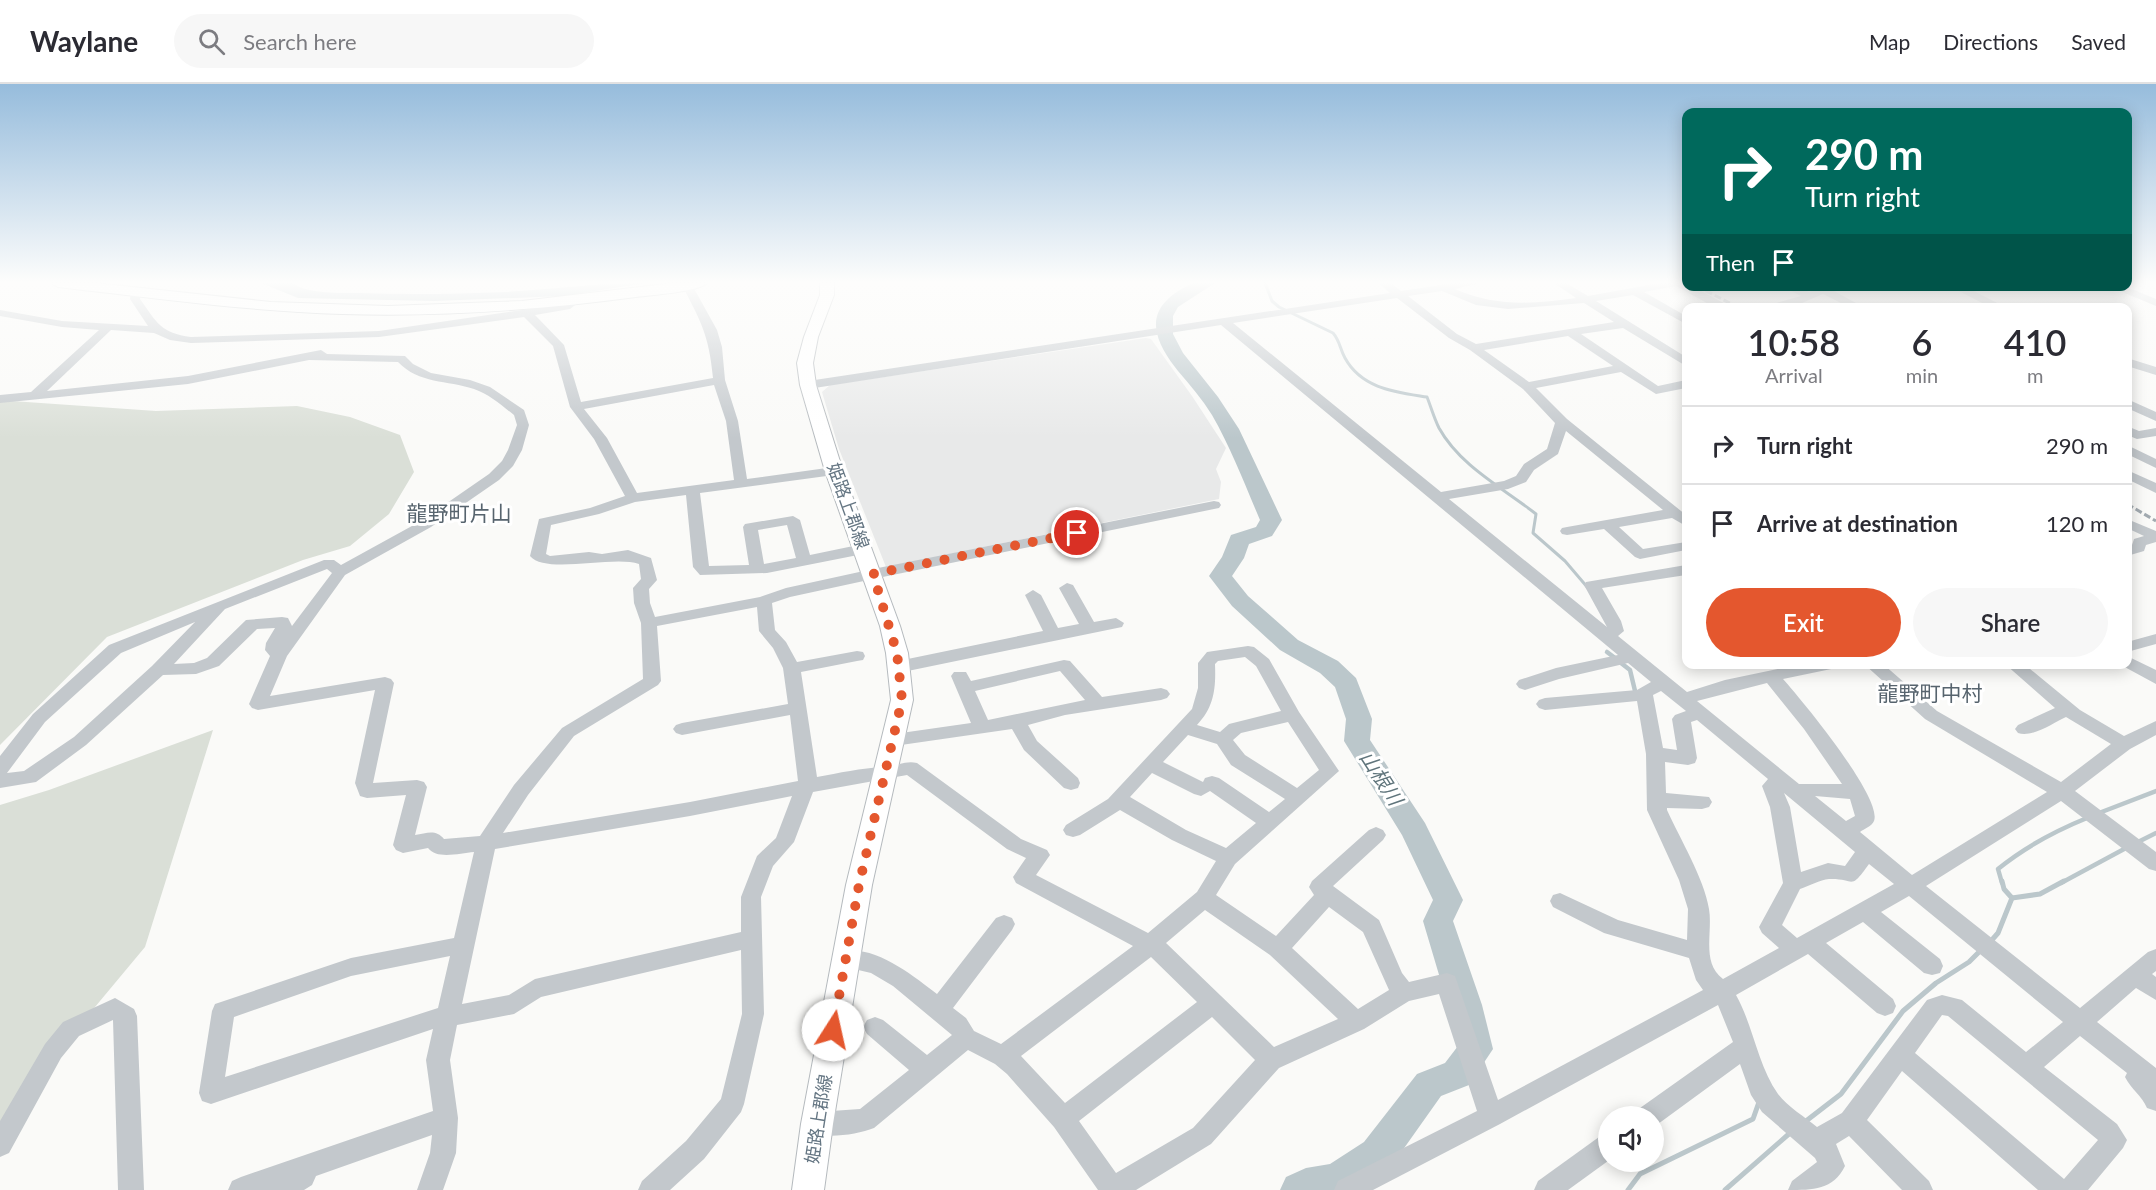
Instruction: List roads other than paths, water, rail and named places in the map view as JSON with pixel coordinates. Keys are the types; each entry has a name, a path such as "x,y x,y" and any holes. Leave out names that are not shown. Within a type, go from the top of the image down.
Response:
{"main road":[{"name":"姫路上郡線","path":"808,1190 817,1124 859,885 902,700 890,626 834,471 808,385 805,363 812,335"}],"street":[{"path":"33,397 100,335"},
{"path":"166,335 174,338 217,340 362,335"},
{"path":"0,399 188,380 311,357 406,335"},
{"path":"548,335 558,345 576,407 600,438 633,498"},
{"path":"712,335 716,347 719,380 732,421 741,484"},
{"path":"808,385 1141,335"},
{"path":"1239,335 1995,955 2156,1082"},
{"path":"1451,335 1527,386 1562,422 1682,519"},
{"path":"1474,348 1561,335"},
{"path":"1573,335 1656,390 1682,385"},
{"path":"1642,335 1682,360"},
{"path":"311,357 401,359 409,369 419,373 479,387 493,394 520,413 523,425 508,463 494,477 426,524 340,572 279,655 258,704 385,683 364,783 368,791 417,787 403,845 433,838 439,848 486,843 910,768 1014,844 1040,855 1023,878 1151,945 1272,1060"},
{"path":"2132,364 2155,371"},
{"path":"1527,386 1624,368"},
{"path":"576,407 719,380"},
{"path":"2132,407 2156,417"},
{"path":"1437,497 1501,486 1521,479 1529,467 1552,451 1562,422"},
{"path":"2132,434 2156,432"},
{"path":"2132,452 2156,464"},
{"path":"430,1190 443,1153 446,1118 438,1060 486,843 521,790 568,732 652,681 650,623 641,596 641,588 649,580 646,561 628,555 602,559 589,557 547,561 538,556 544,522 594,511 633,498 834,471"},
{"path":"2132,477 2156,489"},
{"path":"693,490 701,567 705,572 757,569 863,549"},
{"path":"650,623 764,601 786,593 873,574 1214,505"},
{"path":"1567,531 1673,513"},
{"path":"757,569 750,527 793,520 804,561"},
{"path":"1607,524 1640,554 1682,547"},
{"path":"2132,525 2156,536"},
{"path":"2132,550 2139,548 2139,542 2156,536"},
{"path":"0,769 39,718 115,649 329,563 340,572"},
{"path":"1604,635 1616,631 1613,621 1592,585 1682,571"},
{"path":"1067,588 1089,627"},
{"path":"1033,595 1053,634"},
{"path":"651,1190 694,1150 732,1104 753,1014 751,897 764,862 784,842 808,780 792,668 780,646 767,631 764,601"},
{"path":"0,781 29,777 81,741 158,670 219,606"},
{"path":"158,670 196,668 213,662 246,628 258,623 282,622 284,626 274,643 273,650 279,655"},
{"path":"898,667 1116,623"},
{"path":"2132,646 2156,639"},
{"path":"1003,1056 1151,945 1204,898 1228,858 1330,771 1292,715 1263,663 1248,651 1213,656 1206,663 1208,686 1206,699 1199,712 1117,799 1179,835 1228,858"},
{"path":"792,668 857,656"},
{"path":"1525,684 1556,674 1631,657"},
{"path":"2132,664 2156,678"},
{"path":"982,727 963,682 1020,676 1041,668 1064,665 1098,704"},
{"path":"1683,699 1725,686 1807,669"},
{"path":"1878,669 1931,715 2061,791 2156,863"},
{"path":"2019,669 2068,709 2124,744"},
{"path":"1771,677 1820,737 1855,792 1865,814 1864,819 1845,832"},
{"path":"1545,704 1644,695 1662,683"},
{"path":"894,740 1017,722 1065,709 1161,694"},
{"path":"1644,695 1655,754 1657,810 1689,880 1699,909 1698,952 1707,980 1722,991 1735,1015 1760,1087 1771,1104 1824,1149"},
{"path":"682,729 798,708"},
{"path":"2024,729 2068,709"},
{"path":"1655,754 1688,758 1681,719 1700,714"},
{"path":"1223,739 1235,728 1292,715"},
{"path":"1017,722 1030,745 1071,783"},
{"path":"1347,1190 1491,1116 1911,885 2046,803 2124,744 2156,727"},
{"path":"1184,728 1223,739 1238,760 1298,798"},
{"path":"1150,764 1206,786 1270,822"},
{"path":"1855,792 1788,785 1772,786 1780,807 1793,883 1770,927 1803,946 1886,1006"},
{"path":"1656,800 1702,802"},
{"path":"1073,830 1120,801"},
{"path":"1376,835 1319,887 1371,926 1393,978 1404,993"},
{"path":"1793,883 1828,871 1850,874 1868,850"},
{"path":"1278,949 1328,894"},
{"path":"1204,898 1278,949 1356,1022"},
{"path":"1560,901 1612,927 1698,952"},
{"path":"1865,910 1932,966"},
{"path":"939,1009 1004,924"},
{"path":"462,945 351,967 223,1011 211,1093 447,1016 514,1005 535,989 751,939"},
{"path":"2026,1067 2156,958"},
{"path":"845,959 876,964 901,979 958,1025 966,1038 1003,1056 1063,1119 1113,1190 1202,1136 1272,1060 1356,1022 1404,993 1446,983 1491,1116"},
{"path":"2136,975 2156,990"},
{"path":"1063,1119 1213,1003"},
{"path":"1801,1190 1832,1166 1824,1149 1822,1138 1851,1120 1935,1007 1942,1005 1954,1007 2114,1140 2071,1190"},
{"path":"0,1144 53,1051 71,1029 115,1008 126,1016 131,1190"},
{"path":"2080,1023 2153,1093 2156,1100"},
{"path":"875,1027 927,1071"},
{"path":"817,1124 865,1120 966,1038"},
{"path":"1663,1106 1746,1046"},
{"path":"1899,1054 2057,1190"},
{"path":"241,1190 446,1118"},
{"path":"1851,1120 1920,1190"},
{"path":"1547,1190 1598,1153"},
{"path":"279,1190 329,1160"}],"waterway":[{"name":"山根川","path":"1165,335 1175,354 1212,401 1229,429 1271,520 1264,531 1239,540 1233,558 1220,576 1240,601 1289,645 1329,667 1347,684 1350,699 1359,719 1357,741 1415,831 1448,900 1438,921 1465,1005 1476,1049 1457,1074 1429,1085 1377,1155 1336,1182 1306,1186 1299,1190"},
{"path":"1334,335 1352,368 1370,383 1392,391 1427,397 1439,428 1458,454 1483,476 1536,514 1533,533 1565,561 1588,588"},
{"path":"1607,652 1615,658"},
{"path":"1621,663 1630,670 1636,695"},
{"path":"2099,813 2156,791"},
{"path":"2002,883 1998,869 2008,861 2063,828 2087,818"},
{"path":"2138,842 2156,833"},
{"path":"2061,883 2126,848"},
{"path":"2002,881 2004,889 2012,898"},
{"path":"2012,898 2040,894 2064,881"},
{"path":"1991,941 1998,933 2012,898"},
{"path":"1806,1121 1841,1094 1903,1011 1936,983 1969,962 1981,950"},
{"path":"1628,1190 1640,1174 1753,1119 1759,1102"},
{"path":"1725,1190 1790,1133"}],"railway":[{"path":"2132,507 2156,521"}],"district":[{"name":"龍野町片山","path":"459,514"},
{"name":"龍野町中村","path":"1930,694"}]}
